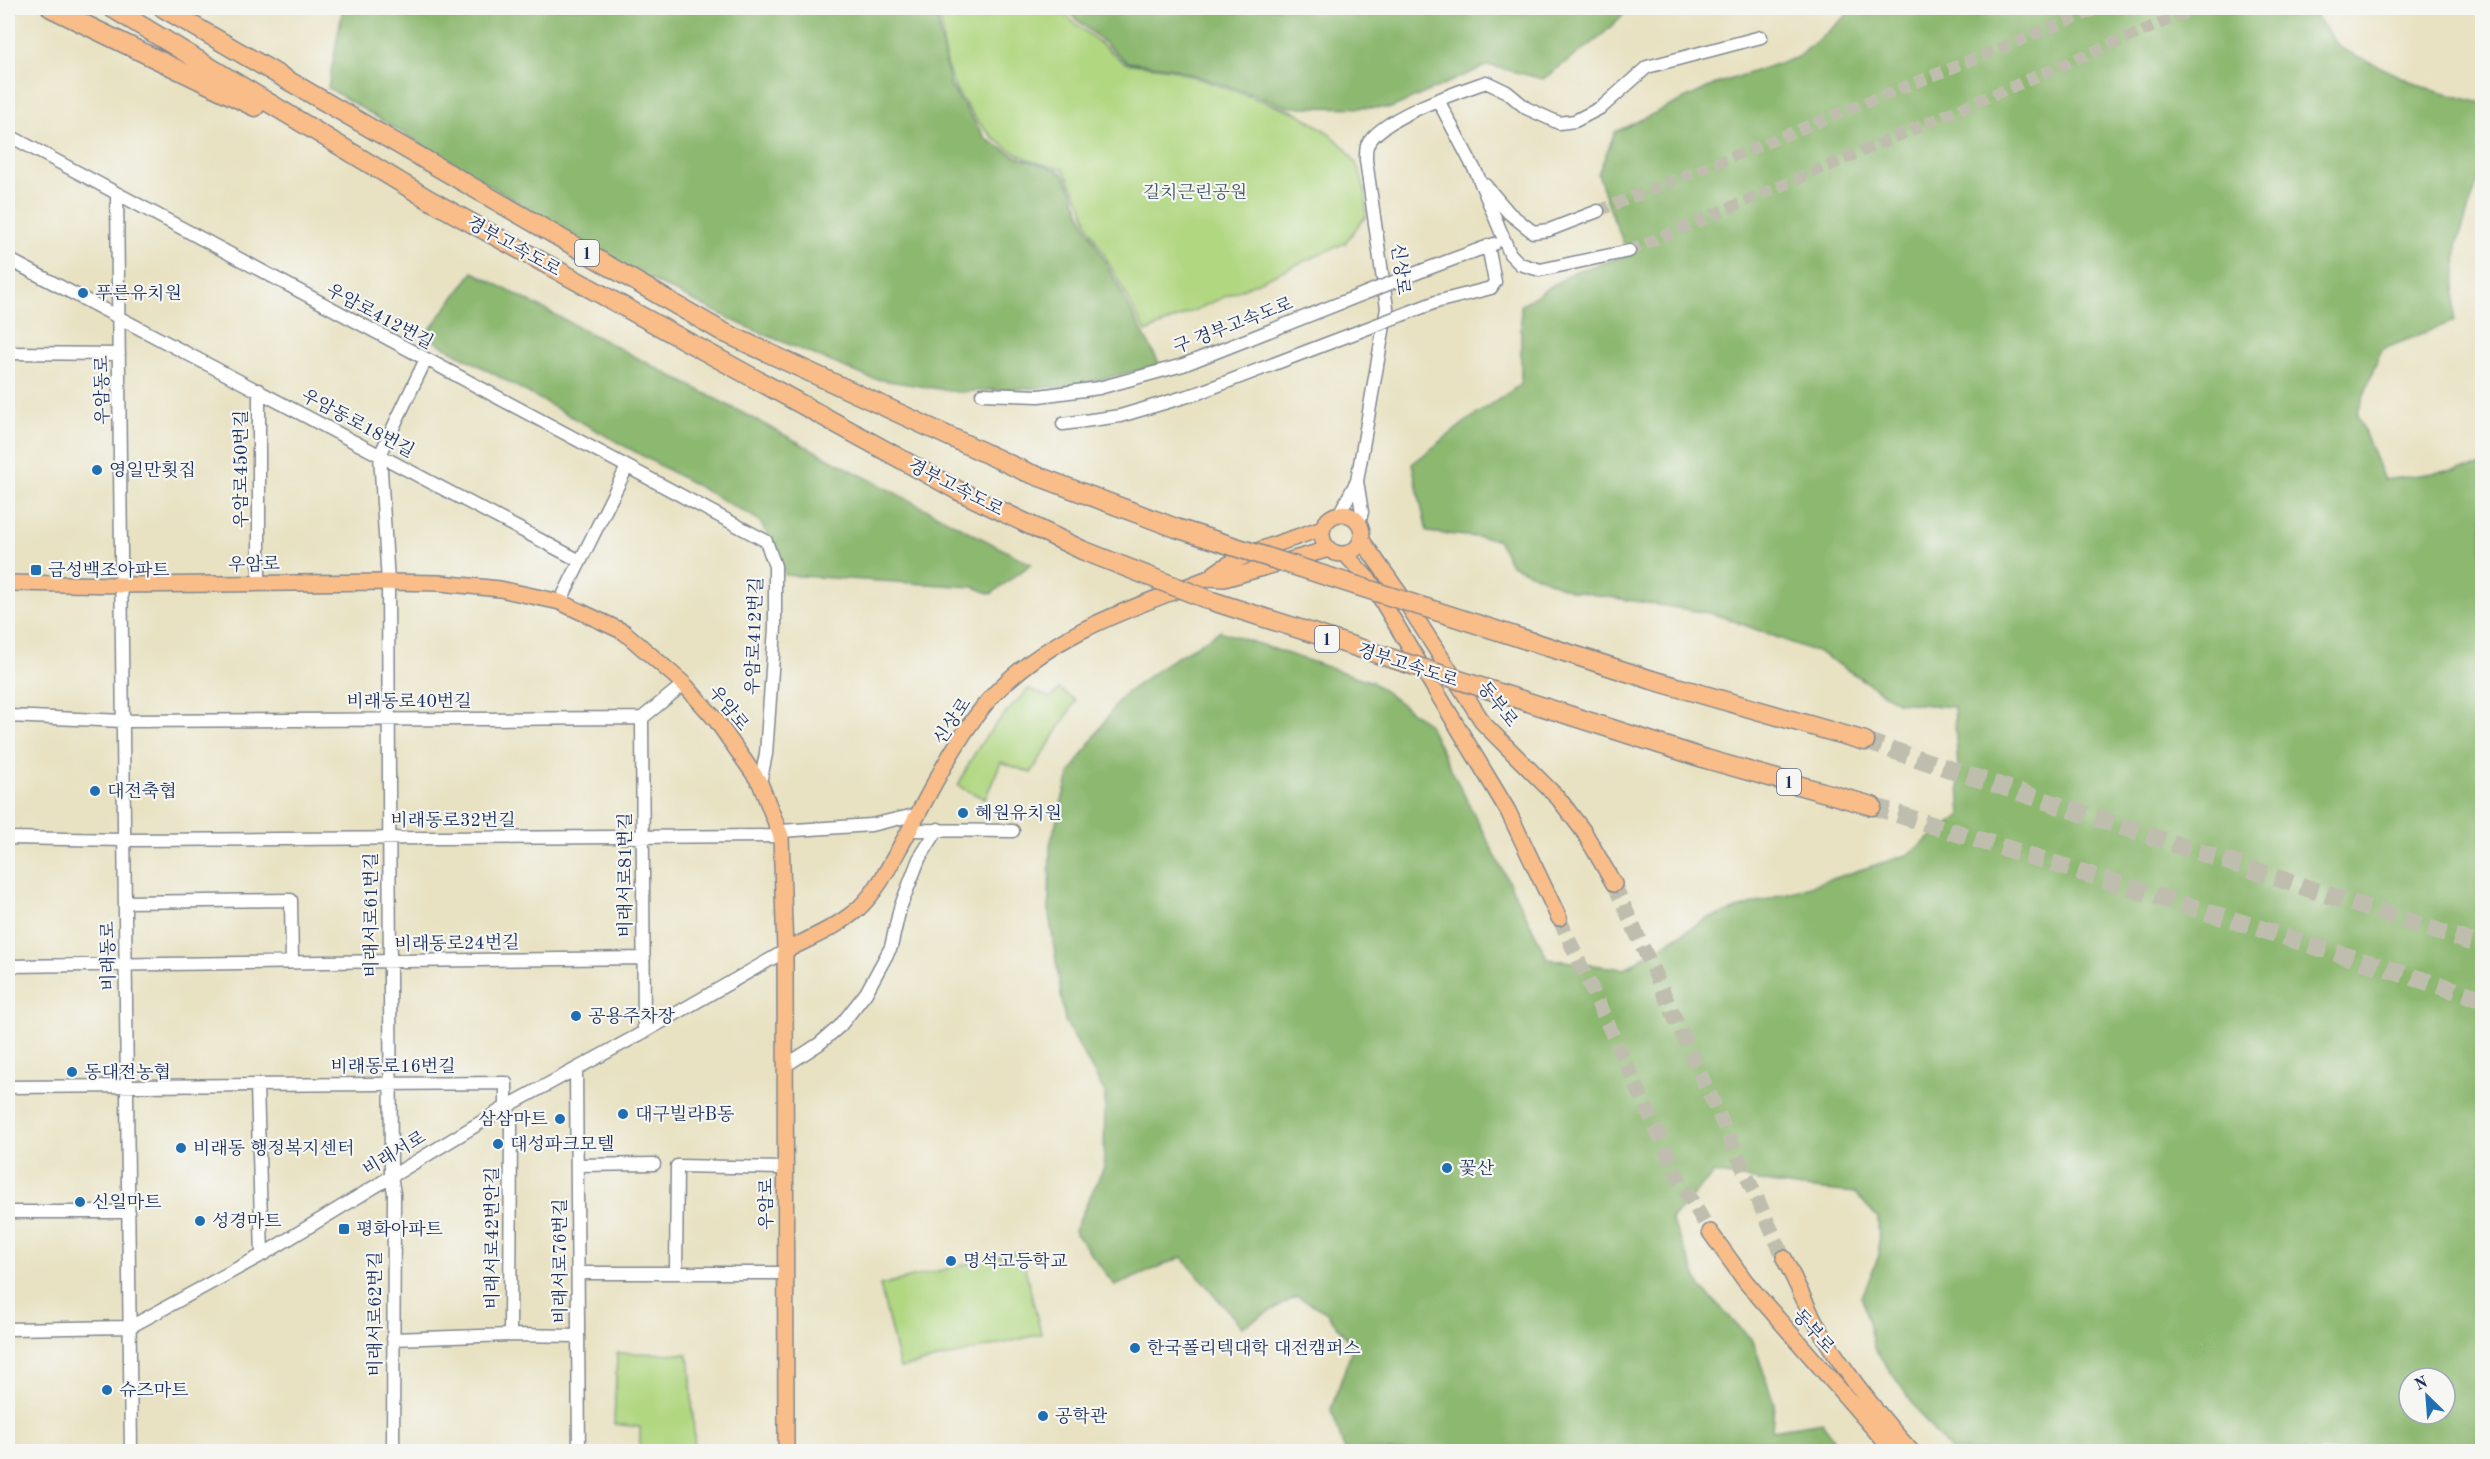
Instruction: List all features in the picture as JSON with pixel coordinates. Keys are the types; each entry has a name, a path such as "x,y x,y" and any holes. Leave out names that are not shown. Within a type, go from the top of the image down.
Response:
{"highway":[{"path":"51,8 358,158"},
{"name":"경부고속도로","path":"112,8 438,205 959,491 1082,550 1212,601 1706,759 1872,806"},
{"name":"경부고속도로","path":"164,8 723,332 1024,471 1176,528 1652,680 1865,741"}],"main road":[{"path":"1209,578 1219,568 1322,528 1329,518 1339,514 1350,515 1359,523 1361,539 1355,549 1345,554"},
{"path":"1322,528 1322,540 1329,549"},
{"name":"동부로","path":"1361,539 1407,604 1484,724 1560,799 1584,832 1614,884"},
{"path":"1209,578 1224,579 1329,549 1345,554 1370,580 1509,811 1559,918"},
{"name":"신상로","path":"785,951 840,922 860,907 883,878 971,723 995,694 1029,662 1072,633 1209,578"},
{"name":"우암로","path":"8,583 122,585 388,582 440,583 500,589 560,602 624,632 684,684 716,720 760,783 781,833 785,951 786,1452"},
{"name":"동부로","path":"1710,1232 1746,1282 1894,1452"},
{"name":"동부로","path":"1784,1258 1817,1325 1839,1359 1864,1394 1912,1452"}],"street":[{"name":"신상로","path":"1357,481 1387,308 1366,160 1367,146 1378,131 1393,120 1486,82 1507,92 1526,108 1559,123 1575,121 1602,107 1647,67 1761,37"},
{"path":"1438,100 1477,174 1510,254 1520,264 1540,270 1629,251"},
{"name":"우암로412번길","path":"8,135 426,361 766,541 775,566 775,628 766,754 760,783"},
{"path":"1477,174 1509,213 1533,232 1549,230 1598,211"},
{"name":"우암동로","path":"117,195 122,585"},
{"name":"구 경부고속도로","path":"982,394 1039,396 1099,388 1183,365 1504,240"},
{"path":"1063,424 1120,416 1198,393 1436,302 1491,288 1495,282 1488,246"},
{"name":"우암동로18번길","path":"8,259 580,561"},
{"path":"8,353 119,354"},
{"path":"380,455 426,361"},
{"name":"우암로450번길","path":"259,390 259,583"},
{"name":"비래서로61번길","path":"380,455 388,582 391,1176"},
{"path":"560,602 627,467"},
{"path":"1339,514 1357,481"},
{"path":"1357,481 1362,512 1359,523"},
{"name":"비래동로","path":"122,585 131,1452"},
{"path":"642,718 684,684"},
{"name":"비래동로40번길","path":"8,716 123,721 642,718"},
{"name":"비래서로81번길","path":"642,718 644,1032"},
{"name":"비래동로32번길","path":"8,838 125,840 643,837 781,833 871,825 919,814"},
{"path":"785,1066 819,1044 840,1026 866,993 891,947 900,908 919,859 938,829"},
{"path":"910,830 1013,831"},
{"path":"125,902 291,900 292,962"},
{"name":"비래서로","path":"8,1329 130,1327 262,1255 506,1107 644,1032 785,951"},
{"name":"비래동로24번길","path":"8,966 644,958"},
{"name":"비래서로76번길","path":"576,1070 579,1452"},
{"name":"비래동로16번길","path":"8,1087 506,1083 506,1107"},
{"path":"258,1085 262,1255"},
{"name":"비래서로42번안길","path":"506,1107 511,1119 510,1335"},
{"path":"577,1165 654,1164"},
{"path":"676,1273 677,1166 785,1168"},
{"name":"비래서로62번길","path":"391,1176 394,1193 393,1452"},
{"path":"8,1212 129,1212"},
{"path":"578,1273 785,1273"},
{"name":"비래서로42번안길","path":"393,1339 510,1335 578,1336"}],"green space":[{"path":"343,8 937,8 939,31 950,85 986,139 1017,157 1063,174 1085,224 1160,365 1073,386 958,392 870,378 747,327 625,267 328,88"},
{"name":"길치근린공원","path":"940,8 1056,8 1125,63 1171,69 1298,113 1329,133 1345,148 1356,163 1366,197 1366,216 1345,243 1146,332 1088,225 1082,205 1063,169 1033,161 1007,148 975,118 958,93 947,63"},
{"path":"1063,8 1630,8 1598,39 1543,79 1488,65 1391,108 1289,107 1173,68 1127,62"},
{"path":"1849,8 2310,8 2340,48 2427,89 2482,103 2482,176 2479,177 2457,245 2454,321 2381,350 2357,414 2384,480 2482,466 2482,1451 1951,1451 1925,1421 1874,1348 1862,1297 1879,1255 1878,1218 1855,1193 1795,1187 1714,1173 1671,1219 1701,1287 1753,1341 1774,1403 1772,1430 1823,1422 1840,1451 1345,1451 1331,1409 1353,1346 1326,1312 1297,1296 1242,1327 1182,1257 1115,1286 1074,1231 1104,1167 1105,1093 1065,1021 1049,914 1050,845 1069,775 1121,697 1167,663 1220,631 1372,682 1428,724 1548,959 1624,969 1706,919 1907,855 1961,815 1954,707 1897,702 1824,655 1715,614 1572,591 1511,565 1497,539 1427,532 1412,464 1464,423 1521,384 1521,305 1574,272 1629,255 1598,174 1615,132 1716,84 1798,57 1845,17"},
{"path":"473,272 1031,564 991,594 974,587 785,575 776,549 759,520 425,336"},
{"path":"1029,689 1051,698 1059,689 1076,701 1031,773 1001,762 985,799 958,786 972,758 988,734"},
{"path":"1021,1251 1041,1334 900,1368 880,1285"},
{"path":"617,1353 686,1354 690,1362 695,1451 640,1451 640,1427 614,1424"}],"tunnel":[{"path":"1598,211 2100,8"},
{"path":"1629,251 2196,8"},
{"path":"1865,741 2482,946"},
{"path":"1872,806 2482,999"},
{"path":"1614,884 1784,1258"},
{"path":"1559,918 1679,1179 1710,1232"}],"place":[{"name":"푸른유치원","path":"83,293"},
{"name":"영일만횟집","path":"97,470"},
{"name":"금성백조아파트","path":"36,570"},
{"name":"대전축협","path":"95,791"},
{"name":"혜원유치원","path":"963,813"},
{"name":"공용주차장","path":"576,1016"},
{"name":"동대전농협","path":"72,1072"},
{"name":"대구빌라B동","path":"623,1114"},
{"name":"삼삼마트","path":"560,1119"},
{"name":"대성파크모텔","path":"498,1144"},
{"name":"비래동 행정복지센터","path":"181,1148"},
{"name":"꽃산","path":"1447,1168"},
{"name":"신일마트","path":"80,1202"},
{"name":"성경마트","path":"200,1221"},
{"name":"평화아파트","path":"344,1229"},
{"name":"명석고등학교","path":"951,1261"},
{"name":"한국폴리텍대학 대전캠퍼스","path":"1135,1348"},
{"name":"슈즈마트","path":"107,1390"},
{"name":"공학관","path":"1043,1416"}]}
